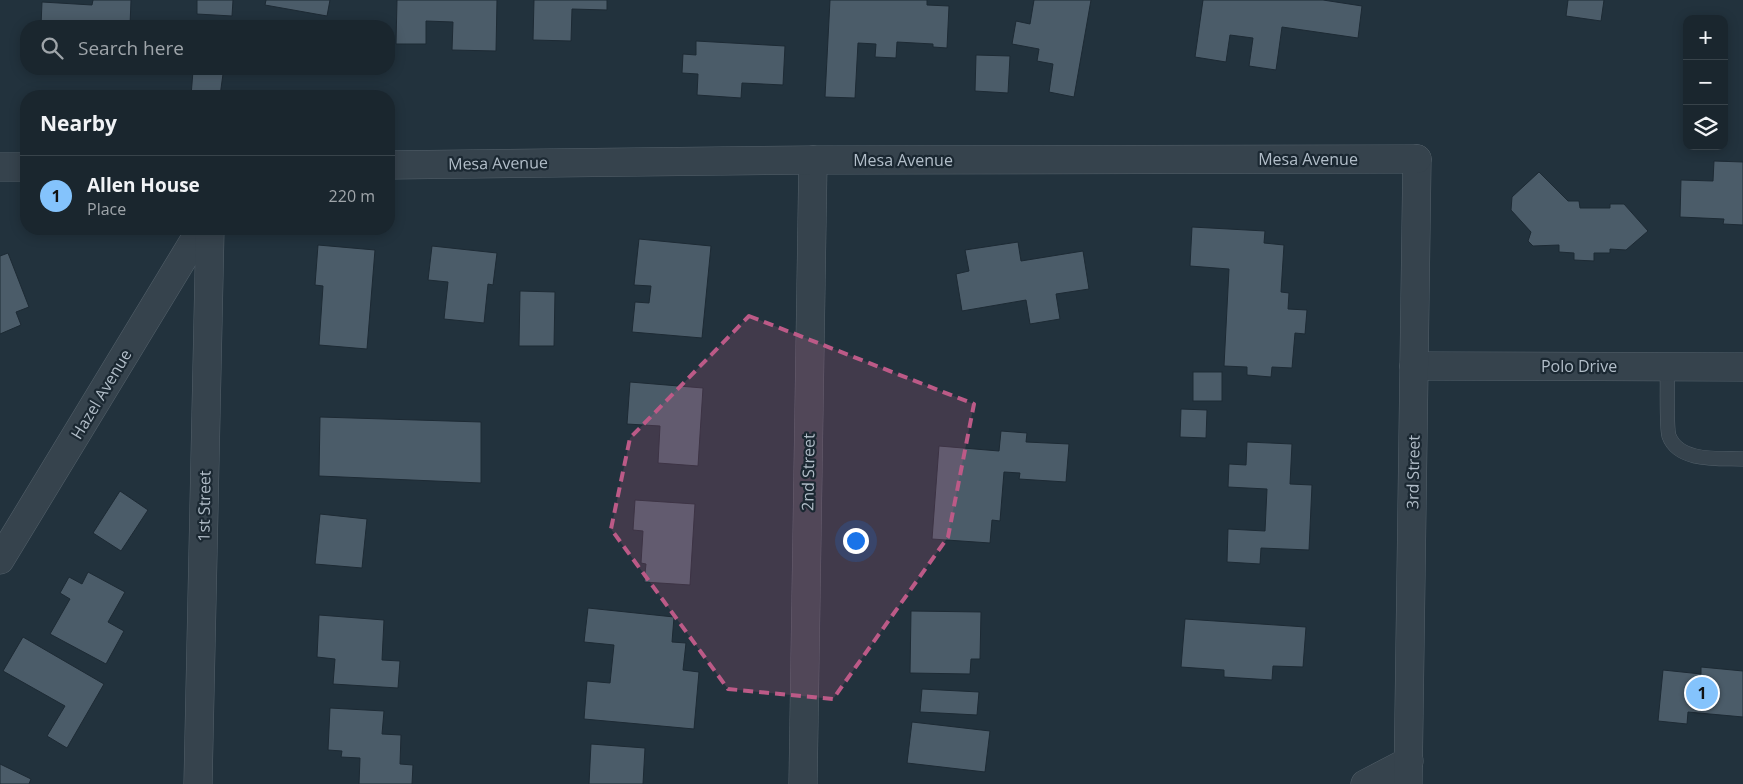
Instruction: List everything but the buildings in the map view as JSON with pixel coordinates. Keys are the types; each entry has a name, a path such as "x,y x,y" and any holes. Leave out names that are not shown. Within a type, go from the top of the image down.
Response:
{"street":[{"name":"Mesa Avenue","path":"395,165 813,160 1417,159"},
{"name":"3rd Street","path":"1408,772 1417,159"},
{"name":"2nd Street","path":"803,784 813,160"},
{"path":"0,167 20,167"},
{"name":"Hazel Avenue","path":"0,560 197,235"},
{"name":"1st Street","path":"198,784 210,235"},
{"name":"Polo Drive","path":"1414,366 1743,367"},
{"path":"1365,784 1408,772"}],"lane":[{"path":"1667,367 1669,436 1677,447 1691,455 1707,458 1743,459"}],"highlighted area":[{"path":"749,316 974,404 948,537 833,699 728,689 611,529 630,438"}],"place":[{"name":"Allen House","path":"1702,693"}]}
